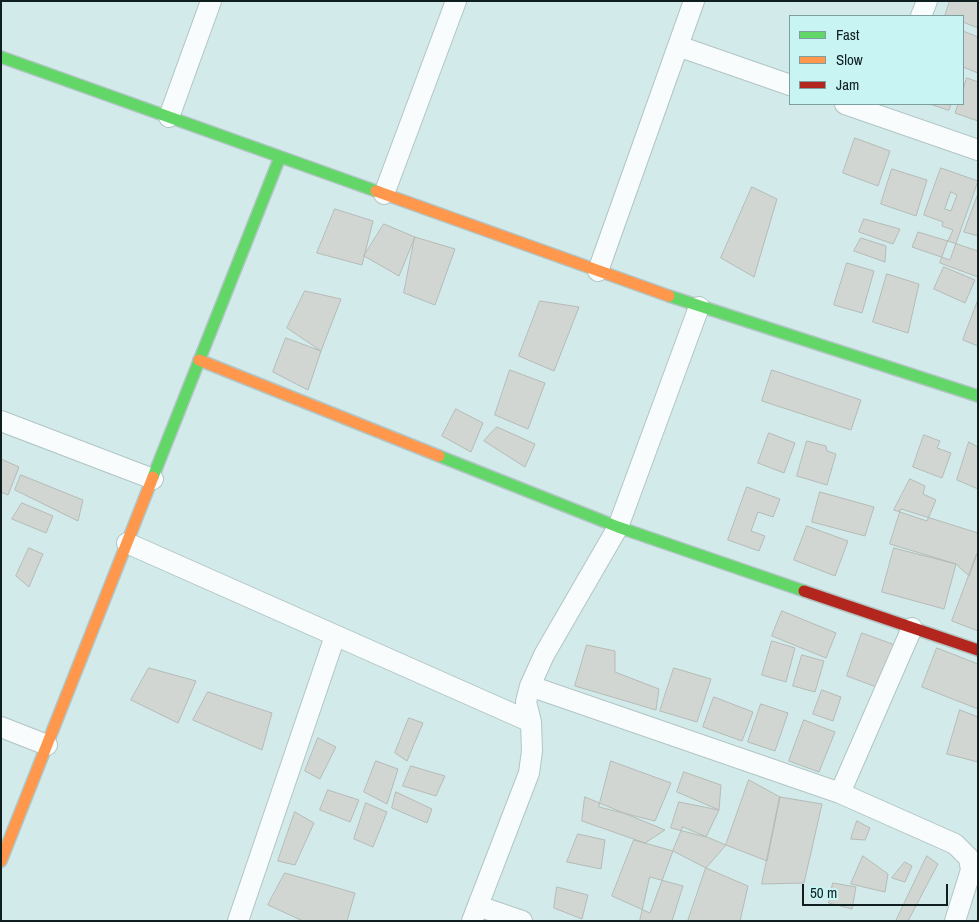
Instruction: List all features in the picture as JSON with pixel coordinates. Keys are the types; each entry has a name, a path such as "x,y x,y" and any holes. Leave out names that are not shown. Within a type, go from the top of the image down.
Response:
{"street":[{"path":"169,117 211,1"},
{"path":"384,194 456,1"},
{"path":"598,271 694,1"},
{"path":"921,15 927,1"},
{"path":"678,46 789,85"},
{"path":"1,57 699,307 978,396"},
{"path":"851,105 887,111 978,150"},
{"path":"1,861 280,157"},
{"path":"522,921 475,913 529,773 532,751 531,722 526,702 530,686 544,655 618,527 699,307"},
{"path":"199,360 618,527 978,650"},
{"path":"1,421 152,478"},
{"path":"127,544 531,722"},
{"path":"840,793 912,628"},
{"path":"238,921 335,636"},
{"path":"530,686 840,793 954,844 969,858 971,870 955,921"},
{"path":"1,727 47,745"}],"building":[{"path":"950,1 978,1 978,28 964,22 964,15 945,15"},
{"path":"964,31 978,37 978,73 964,67"},
{"path":"967,78 978,82 978,121 955,113 958,105 964,105 964,87"},
{"path":"933,105 951,105 949,110"},
{"path":"855,138 890,151 878,186 843,173"},
{"path":"941,168 978,181 950,260 912,247 918,232 948,241 953,230 942,226 943,222 924,215","holes":["951,192 957,195 951,211 945,209"]},
{"path":"892,169 927,180 916,216 881,204"},
{"path":"752,187 777,199 754,277 721,258"},
{"path":"978,194 978,236 964,232"},
{"path":"335,209 373,221 362,265 317,253"},
{"path":"864,219 900,229 893,244 859,232"},
{"path":"384,224 415,237 399,276 364,256"},
{"path":"415,237 455,249 435,305 404,293"},
{"path":"861,238 886,246 885,262 854,251"},
{"path":"948,241 978,251 978,277 940,263"},
{"path":"847,263 874,271 862,313 834,305"},
{"path":"944,267 975,280 965,303 934,289"},
{"path":"887,274 919,284 908,333 873,322"},
{"path":"305,291 341,299 321,351 287,328"},
{"path":"978,300 978,346 963,340"},
{"path":"540,301 579,307 554,371 519,356"},
{"path":"286,338 321,351 308,390 273,372"},
{"path":"510,370 545,383 528,429 495,415"},
{"path":"772,370 861,400 851,430 762,401"},
{"path":"456,409 483,423 471,452 442,436"},
{"path":"497,427 535,444 525,467 484,441"},
{"path":"769,433 795,443 784,473 758,463"},
{"path":"924,435 940,441 937,448 951,453 942,478 913,467"},
{"path":"807,441 826,446 827,451 836,454 827,485 797,476"},
{"path":"969,442 978,447 978,489 957,480"},
{"path":"1,459 19,467 8,495 1,492"},
{"path":"21,475 83,500 78,521 15,490"},
{"path":"910,479 925,486 923,494 936,500 927,521 894,510"},
{"path":"747,487 780,499 773,517 758,512 751,531 765,536 759,551 728,540"},
{"path":"820,492 874,507 865,536 812,522"},
{"path":"22,503 53,516 46,533 12,519"},
{"path":"901,509 978,533 978,551 969,576 956,564 890,544"},
{"path":"807,526 848,541 835,576 794,560"},
{"path":"29,548 43,554 29,587 16,576"},
{"path":"894,548 956,564 944,609 882,592"},
{"path":"978,554 978,631 952,621"},
{"path":"782,611 836,633 826,658 772,636"},
{"path":"862,633 895,645 879,688 847,676"},
{"path":"772,641 795,648 786,682 762,675"},
{"path":"587,645 615,651 615,672 659,689 656,710 575,686"},
{"path":"937,648 978,664 978,709 922,687"},
{"path":"802,655 824,661 815,692 793,686"},
{"path":"149,668 196,681 178,723 131,700"},
{"path":"674,668 711,679 697,722 660,711"},
{"path":"822,690 841,697 833,721 813,714"},
{"path":"208,692 272,713 262,750 193,720"},
{"path":"714,697 753,712 742,741 703,727"},
{"path":"761,704 788,713 775,751 748,742"},
{"path":"960,710 978,717 978,762 947,754"},
{"path":"409,718 423,723 407,761 395,753"},
{"path":"804,720 835,732 819,772 789,761"},
{"path":"318,738 336,747 320,779 305,771"},
{"path":"376,761 398,769 387,804 364,792"},
{"path":"611,761 671,783 655,821 599,807"},
{"path":"411,766 445,776 436,796 403,786"},
{"path":"684,772 721,785 719,810 677,792"},
{"path":"749,780 780,797 767,861 726,845"},
{"path":"328,790 359,800 350,822 320,810"},
{"path":"396,792 432,809 427,823 392,808"},
{"path":"585,797 665,830 645,843 582,821"},
{"path":"780,797 822,804 804,883 762,884"},
{"path":"679,802 719,810 706,837 671,828"},
{"path":"366,803 387,812 373,847 354,839"},
{"path":"295,812 314,823 295,865 278,861"},
{"path":"857,821 870,828 865,840 851,839"},
{"path":"683,827 726,845 706,868 673,851"},
{"path":"578,834 605,840 601,869 567,862"},
{"path":"634,840 673,851 650,913 612,896"},
{"path":"863,856 888,874 885,892 851,884"},
{"path":"927,856 938,864 908,921 896,921"},
{"path":"905,862 912,866 905,882 892,878"},
{"path":"706,868 748,886 740,921 688,921"},
{"path":"285,873 355,893 347,921 303,921 268,905"},
{"path":"650,877 683,886 672,921 640,921"},
{"path":"833,883 856,887 852,909 829,903"},
{"path":"557,887 588,895 582,919 554,908"}],"traffic: fast":[{"path":"1,57 376,191"},
{"path":"153,477 280,157"},
{"path":"669,296 978,396"},
{"path":"439,456 618,527 804,591"}],"traffic: slow":[{"path":"376,191 669,296"},
{"path":"199,360 439,456"},
{"path":"1,861 153,477"}],"traffic: jam":[{"path":"804,591 978,650"}]}
